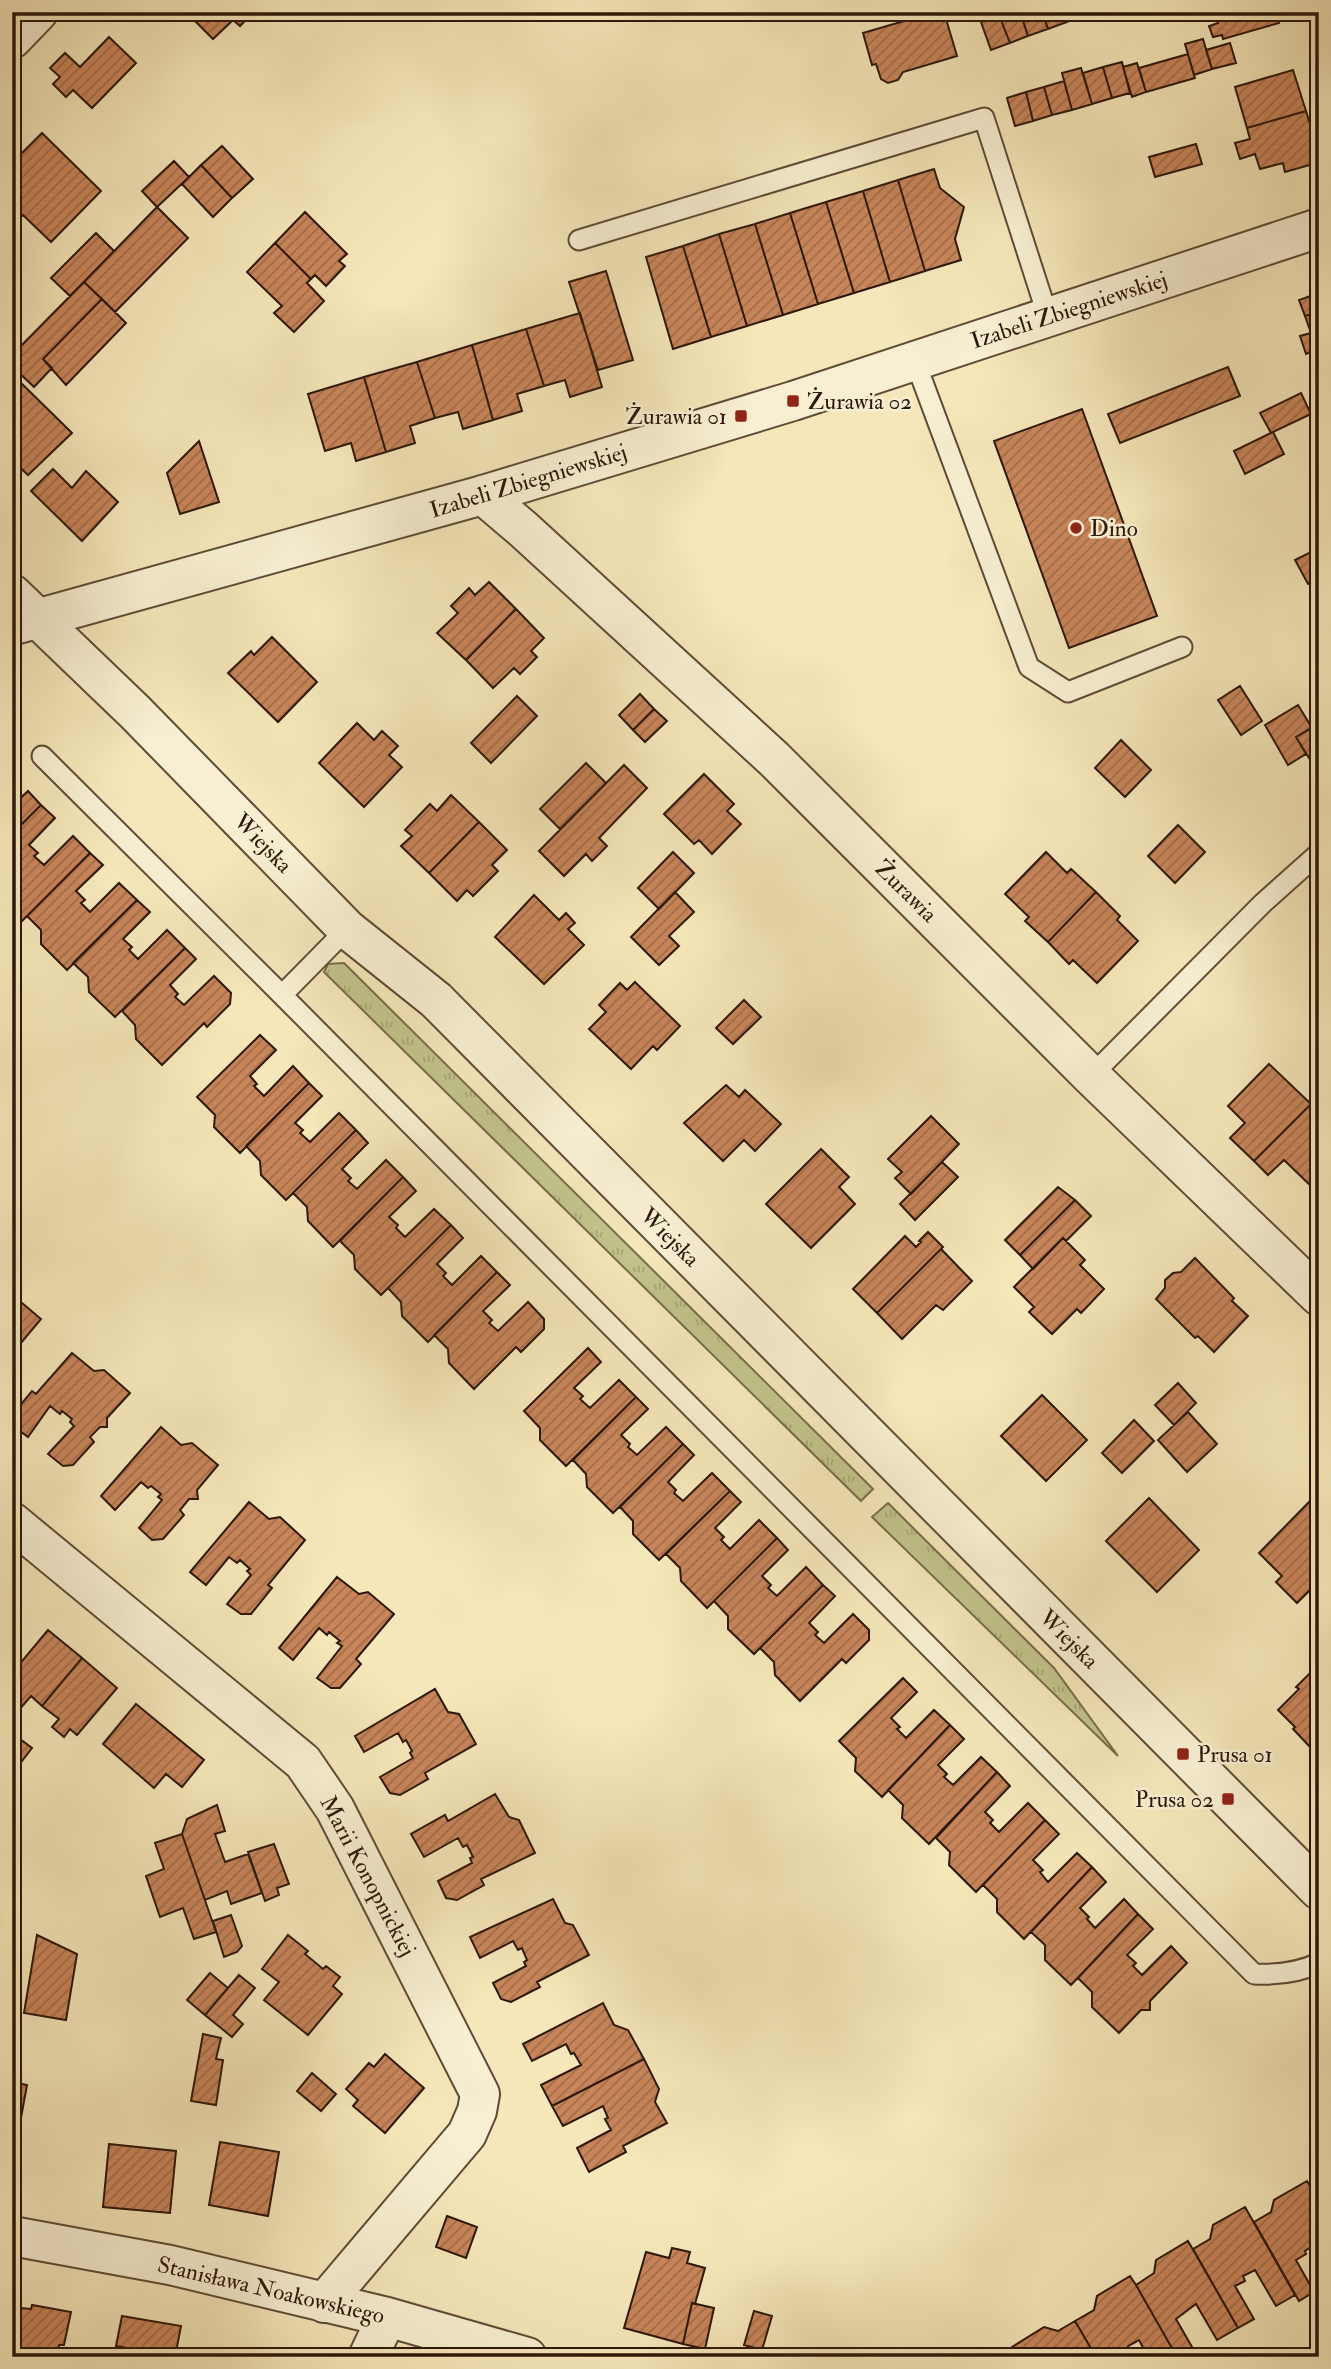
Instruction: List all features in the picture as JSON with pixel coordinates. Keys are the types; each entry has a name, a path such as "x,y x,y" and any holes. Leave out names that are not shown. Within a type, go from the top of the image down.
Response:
{"street":[{"path":"12,38 38,12"},
{"name":"Izabeli Zbiegniewskiej","path":"21,613 483,495 793,401 1319,228"},
{"name":"Żurawia","path":"483,495 774,758 1091,1076 1319,1296"},
{"name":"Wiejska","path":"21,613 135,712 347,929 436,1000 1319,1890"},
{"name":"Marii Konopnickiej","path":"12,1522 303,1762 335,1809 480,2094 477,2111 467,2134 324,2303"},
{"name":"Stanisława Noakowskiego","path":"12,2236 170,2265 387,2317 527,2357"},
{"path":"368,2357 387,2317"}],"lane":[{"path":"579,240 984,118 1048,317"},
{"path":"915,361 1029,667 1068,692 1182,647"},
{"path":"42,756 1254,1974 1276,1975 1306,1969 1319,1963"},
{"path":"1091,1076 1263,903 1319,853"},
{"path":"282,995 347,929"}],"green space":[{"path":"344,963 873,1489 861,1501 324,972 328,964"},
{"path":"888,1503 1054,1668 1118,1756 872,1517"}],"building":[{"path":"186,12 253,12 240,26 233,20 213,39"},
{"path":"935,12 944,12 957,56 903,72 898,80 888,83 881,79 876,64 872,65 863,33"},
{"path":"1020,12 1028,36 1010,43 999,15"},
{"path":"1020,12 1042,12 1048,29 1028,36"},
{"path":"1042,12 1063,12 1067,22 1048,29"},
{"path":"1063,12 1092,12 1067,22"},
{"path":"1215,12 1276,12 1279,23 1223,39 1222,35 1213,37 1209,26 1218,23"},
{"path":"999,15 1010,43 991,50 981,22"},
{"path":"109,37 136,63 92,108 73,90 66,97 53,84 60,77 50,68 65,53 80,67"},
{"path":"1203,39 1212,69 1194,75 1185,44"},
{"path":"1230,43 1236,63 1212,69 1206,50"},
{"path":"1188,54 1195,78 1146,92 1139,68"},
{"path":"1122,62 1130,93 1112,98 1103,67"},
{"path":"1137,63 1146,92 1132,97 1123,67"},
{"path":"1103,67 1112,98 1092,104 1083,73"},
{"path":"1081,68 1092,104 1072,110 1062,73"},
{"path":"1293,70 1306,111 1247,128 1235,87"},
{"path":"1064,81 1072,110 1052,115 1044,87"},
{"path":"1044,87 1052,115 1033,121 1026,92"},
{"path":"1026,92 1033,121 1015,126 1007,98"},
{"path":"1306,111 1319,153 1310,155 1313,164 1285,172 1283,163 1260,169 1255,154 1240,159 1235,143 1250,139 1247,128"},
{"path":"42,133 101,191 51,242 23,215 12,227 12,155 17,158"},
{"path":"1196,144 1202,164 1155,177 1149,157"},
{"path":"222,146 253,179 232,198 201,165"},
{"path":"174,161 189,177 157,207 142,191"},
{"path":"201,165 232,198 213,217 182,184"},
{"path":"934,169 940,188 964,207 955,239 961,260 925,271 898,180"},
{"path":"898,180 925,271 890,282 863,191"},
{"path":"863,191 890,282 854,293 826,202"},
{"path":"826,202 854,293 818,304 790,213"},
{"path":"157,207 188,238 115,312 84,282"},
{"path":"305,212 347,254 339,261 345,266 326,286 315,275 311,279 275,243"},
{"path":"790,213 818,304 783,315 755,224"},
{"path":"755,224 783,315 747,326 719,234"},
{"path":"96,233 114,251 70,296 51,278"},
{"path":"719,234 747,326 711,337 683,246"},
{"path":"275,243 311,279 307,283 324,301 294,332 274,313 282,306 247,272"},
{"path":"683,246 711,337 673,349 646,257"},
{"path":"606,271 633,360 598,370 569,282"},
{"path":"84,282 102,299 43,359 52,368 34,387 12,366 12,355"},
{"path":"1319,293 1319,312 1305,316 1299,300"},
{"path":"102,299 126,323 66,385 43,359"},
{"path":"1319,312 1319,358 1316,350 1306,354 1300,336 1311,333 1305,316"},
{"path":"580,313 602,387 570,397 565,380 544,386 526,329"},
{"path":"526,329 544,386 517,394 522,411 493,420 472,345"},
{"path":"472,345 493,420 463,429 458,412 435,418 417,362"},
{"path":"417,362 435,418 410,426 415,443 386,452 364,377"},
{"path":"1228,367 1240,396 1120,443 1108,414"},
{"path":"364,377 386,452 356,461 351,443 325,451 308,394"},
{"path":"16,378 72,433 28,475 12,460 12,382"},
{"path":"1301,393 1311,414 1271,433 1260,413"},
{"name":"Dino","path":"1082,409 1157,616 1069,648 994,441"},
{"path":"1273,432 1284,454 1245,474 1234,451"},
{"path":"199,441 219,502 180,514 167,473"},
{"path":"53,469 72,488 86,471 118,502 82,541 31,491"},
{"path":"1319,548 1319,578 1308,584 1295,560"},
{"path":"489,582 516,609 466,660 437,633 458,613 451,606 469,588 475,595"},
{"path":"516,609 544,638 531,651 537,657 520,674 514,668 493,688 466,660"},
{"path":"272,637 317,682 278,722 228,673 251,651 254,655"},
{"path":"1240,686 1262,721 1241,735 1218,700"},
{"path":"640,694 654,709 633,730 619,715"},
{"path":"517,696 537,716 491,763 471,743"},
{"path":"1298,705 1312,728 1296,737 1306,754 1288,765 1265,725"},
{"path":"654,709 667,721 645,742 633,730"},
{"path":"357,723 374,740 382,731 398,746 389,755 402,767 364,807 319,763"},
{"path":"1319,723 1319,774 1296,737"},
{"path":"1121,740 1151,770 1125,797 1095,768"},
{"path":"586,763 606,783 560,829 540,809"},
{"path":"624,765 647,788 599,838 607,846 592,861 586,854 564,876 539,851"},
{"path":"704,774 734,804 727,811 741,824 712,854 699,840 694,844 664,814"},
{"path":"28,791 41,805 12,834 12,806"},
{"path":"451,795 479,822 429,873 401,846 412,836 405,830 430,804 437,811"},
{"path":"41,805 55,818 29,845 38,853 34,856 44,865 73,836 90,853 20,923 12,915 12,834"},
{"path":"479,822 507,850 492,865 498,871 473,896 467,890 457,901 429,873"},
{"path":"1178,825 1205,852 1175,883 1148,856"},
{"path":"673,852 694,873 659,909 638,888"},
{"path":"1046,852 1067,873 1071,869 1096,892 1048,942 1025,921 1029,917 1005,894"},
{"path":"90,853 103,865 76,891 85,900 81,903 90,912 119,883 137,900 67,970 41,944 41,930 27,916"},
{"path":"675,892 694,912 669,936 679,946 659,965 631,937"},
{"path":"1096,892 1120,916 1117,920 1138,941 1097,983 1073,960 1069,964 1048,942"},
{"path":"534,895 559,920 566,913 575,923 568,929 584,945 544,984 495,937"},
{"path":"137,900 150,912 123,939 132,947 129,950 138,959 167,930 185,948 115,1017 89,992 88,977 73,963"},
{"path":"185,948 196,959 170,985 178,994 175,997 184,1005 214,976 231,993 230,1004 207,1027 204,1023 162,1065 136,1039 135,1025 122,1011"},
{"path":"635,982 680,1026 657,1050 653,1046 631,1069 589,1029 606,1012 599,1005 620,983 627,990"},
{"path":"744,1000 761,1017 733,1044 716,1028"},
{"path":"260,1035 276,1050 250,1076 257,1084 254,1086 264,1096 293,1066 309,1083 240,1153 214,1127 215,1115 197,1097"},
{"path":"1269,1064 1311,1104 1254,1161 1230,1138 1245,1123 1228,1106"},
{"path":"309,1083 322,1096 295,1123 303,1130 300,1133 310,1142 339,1113 356,1130 286,1200 261,1175 260,1161 246,1146"},
{"path":"726,1085 739,1097 745,1090 781,1124 755,1151 744,1140 723,1161 684,1123"},
{"path":"1311,1104 1319,1111 1319,1178 1311,1186 1284,1160 1268,1175 1254,1161"},
{"path":"931,1116 959,1144 911,1194 895,1178 902,1172 888,1159"},
{"path":"356,1130 368,1143 342,1169 351,1178 348,1181 357,1189 386,1160 403,1177 333,1247 308,1221 307,1207 293,1193"},
{"path":"821,1149 849,1177 839,1187 855,1204 811,1248 766,1204"},
{"path":"942,1162 958,1177 915,1220 900,1204"},
{"path":"403,1177 416,1191 389,1217 405,1237 434,1209 451,1225 381,1295 355,1269 354,1255 340,1241"},
{"path":"1058,1187 1075,1200 1020,1255 1005,1240"},
{"path":"1075,1200 1091,1216 1066,1241 1063,1238 1033,1269 1020,1255"},
{"path":"451,1225 463,1238 437,1264 446,1273 443,1276 452,1285 481,1256 497,1272 428,1342 402,1316 401,1302 388,1288"},
{"path":"928,1232 943,1247 877,1313 853,1289 905,1236 916,1247"},
{"path":"1063,1238 1085,1260 1080,1265 1104,1289 1081,1313 1077,1309 1052,1334 1029,1312 1034,1307 1014,1287"},
{"path":"941,1249 972,1281 943,1310 936,1305 902,1339 877,1313"},
{"path":"1195,1258 1248,1316 1214,1352 1198,1336 1195,1338 1156,1299 1165,1288 1165,1280 1173,1273 1181,1272"},
{"path":"497,1272 510,1285 483,1311 492,1320 489,1323 498,1331 528,1302 544,1319 544,1329 521,1352 516,1347 474,1389 449,1363 448,1349 434,1335"},
{"path":"12,1297 41,1319 20,1344 21,1353 12,1353"},
{"path":"588,1348 601,1362 574,1388 583,1396 580,1399 590,1408 619,1380 636,1397 566,1466 540,1440 540,1428 524,1411"},
{"path":"72,1353 94,1371 104,1370 130,1393 107,1418 107,1427 100,1427 90,1437 94,1442 73,1465 63,1466 48,1454 74,1426 70,1422 72,1419 50,1406 28,1437 12,1425 12,1415 32,1391 36,1394"},
{"path":"1178,1383 1196,1403 1174,1425 1155,1405"},
{"path":"1042,1395 1087,1440 1046,1481 1001,1436"},
{"path":"636,1397 648,1409 621,1435 630,1444 628,1447 637,1455 666,1427 683,1444 613,1513 587,1487 586,1474 573,1460"},
{"path":"1188,1412 1217,1444 1187,1472 1158,1440"},
{"path":"1134,1420 1154,1441 1122,1473 1102,1453"},
{"path":"161,1427 181,1445 192,1443 218,1465 197,1490 198,1499 189,1499 180,1510 184,1515 163,1539 152,1540 139,1528 162,1500 158,1497 161,1494 141,1482 115,1510 101,1496"},
{"path":"683,1444 694,1455 668,1482 676,1490 674,1493 683,1501 712,1473 730,1491 659,1560 633,1534 633,1521 620,1507"},
{"path":"730,1491 741,1502 715,1528 730,1549 759,1520 777,1538 707,1608 681,1581 680,1568 666,1554"},
{"path":"1149,1498 1199,1550 1157,1592 1106,1541"},
{"path":"1311,1500 1319,1508 1319,1581 1297,1603 1276,1582 1282,1576 1259,1553"},
{"path":"249,1502 269,1519 280,1517 305,1540 268,1585 272,1588 251,1614 241,1614 227,1604 251,1575 247,1571 250,1569 240,1560 237,1563 229,1557 206,1585 190,1572"},
{"path":"777,1538 788,1550 762,1576 771,1585 768,1588 777,1596 806,1567 823,1585 754,1654 728,1629 728,1616 714,1601"},
{"path":"337,1577 359,1594 368,1592 394,1614 356,1659 361,1664 340,1688 331,1688 317,1678 342,1646 329,1632 327,1635 319,1628 293,1660 279,1648"},
{"path":"823,1585 835,1596 809,1623 818,1632 815,1635 824,1643 853,1614 869,1630 869,1640 846,1663 842,1659 800,1701 775,1675 774,1662 760,1648"},
{"path":"12,1600 21,1607 12,1617"},
{"path":"48,1630 82,1658 42,1706 31,1696 19,1710 12,1705 12,1673"},
{"path":"82,1658 117,1688 77,1735 70,1729 64,1737 52,1727 59,1719 42,1706"},
{"path":"1312,1671 1319,1677 1319,1740 1311,1748 1278,1710"},
{"path":"903,1678 917,1692 891,1718 906,1738 934,1710 950,1725 882,1797 855,1771 856,1758 839,1741"},
{"path":"435,1689 448,1712 459,1714 476,1744 425,1773 428,1779 400,1795 390,1793 380,1777 413,1758 406,1740 403,1742 398,1733 364,1752 355,1736"},
{"path":"136,1704 204,1760 182,1787 166,1774 154,1788 103,1744"},
{"path":"950,1725 964,1739 938,1765 947,1774 944,1777 953,1785 981,1757 997,1772 929,1844 902,1818 903,1805 888,1790"},
{"path":"16,1736 32,1748 12,1774 12,1741"},
{"path":"997,1772 1010,1786 985,1812 993,1820 990,1823 999,1832 1028,1803 1045,1820 976,1892 949,1865 950,1852 936,1838"},
{"path":"495,1794 509,1817 519,1820 535,1853 481,1879 484,1885 457,1900 446,1898 438,1881 472,1863 470,1858 473,1857 467,1845 463,1847 458,1838 424,1857 411,1834 445,1815 448,1821"},
{"path":"217,1805 225,1831 215,1834 225,1862 248,1854 262,1893 231,1904 227,1891 205,1900 182,1834 187,1819"},
{"path":"1045,1820 1059,1834 1033,1860 1043,1870 1040,1872 1048,1882 1077,1853 1092,1867 1024,1939 997,1912 997,1899 983,1885"},
{"path":"182,1834 216,1932 194,1939 183,1908 160,1917 146,1876 164,1869 155,1843"},
{"path":"274,1844 289,1884 277,1888 279,1895 265,1901 248,1852"},
{"path":"1092,1867 1106,1882 1080,1908 1095,1928 1124,1899 1138,1914 1071,1985 1045,1960 1045,1945 1031,1932"},
{"path":"553,1899 565,1923 573,1925 589,1955 537,1982 540,1987 511,2002 501,1999 493,1983 526,1966 524,1962 527,1960 522,1948 518,1950 513,1941 480,1958 470,1937"},
{"path":"1138,1914 1153,1929 1127,1955 1136,1963 1133,1966 1142,1975 1171,1946 1187,1963 1150,2001 1150,2010 1141,2010 1119,2033 1092,2007 1092,1992 1078,1978"},
{"path":"231,1915 242,1946 237,1952 224,1957 213,1921"},
{"path":"37,1935 77,1954 66,2020 24,2013"},
{"path":"288,1935 308,1951 305,1954 323,1969 326,1966 340,1977 333,1986 342,1994 308,2035 264,2000 279,1982 262,1969"},
{"path":"210,1973 228,1988 205,2015 187,2000"},
{"path":"239,1975 255,1988 233,2015 243,2024 232,2037 205,2015"},
{"path":"603,2003 614,2025 628,2030 644,2059 552,2106 541,2085 581,2065 566,2044 532,2061 523,2044"},
{"path":"203,2034 221,2038 216,2059 223,2060 216,2105 191,2101"},
{"path":"385,2054 424,2088 385,2133 353,2106 358,2100 346,2089 369,2063 374,2067"},
{"path":"644,2059 659,2089 655,2102 667,2123 623,2146 626,2152 589,2172 577,2148 611,2130 605,2119 608,2118 603,2106 563,2126 552,2106"},
{"path":"312,2073 336,2094 321,2111 297,2091"},
{"path":"12,2082 27,2085 12,2167"},
{"path":"220,2142 279,2152 268,2216 209,2205"},
{"path":"109,2144 176,2151 170,2213 103,2207"},
{"path":"1307,2181 1319,2202 1319,2248 1316,2244 1296,2260 1314,2292 1299,2301 1254,2222 1271,2212 1274,2200"},
{"path":"1245,2207 1295,2295 1276,2306 1255,2270 1243,2276 1245,2281 1235,2286 1254,2319 1238,2328 1193,2249 1210,2239 1213,2225"},
{"path":"447,2216 477,2227 466,2258 436,2247"},
{"path":"1188,2241 1238,2328 1217,2340 1196,2304 1176,2319 1196,2354 1191,2357 1177,2357 1136,2285 1154,2273 1156,2260"},
{"path":"672,2248 690,2252 687,2263 705,2268 695,2304 692,2303 683,2344 624,2328 646,2252 669,2258"},
{"path":"1130,2276 1177,2357 1148,2357 1139,2340 1128,2346 1130,2349 1120,2355 1121,2357 1096,2357 1075,2321 1094,2310 1097,2296"},
{"path":"12,2294 15,2294 21,2308 31,2309 32,2305 71,2312 64,2345 59,2345 57,2357 12,2357"},
{"path":"692,2303 714,2308 705,2349 683,2344"},
{"path":"754,2311 772,2316 762,2350 744,2345"},
{"path":"122,2316 181,2326 175,2357 132,2357 133,2349 116,2346"},
{"path":"1075,2321 1096,2357 1018,2357 1012,2347 1044,2327 1058,2331"}],"place":[{"name":"Żurawia 02","path":"793,401"},
{"name":"Żurawia 01","path":"741,416"},
{"name":"Dino","path":"1076,528"},
{"name":"Prusa 01","path":"1183,1754"},
{"name":"Prusa 02","path":"1228,1799"}]}
